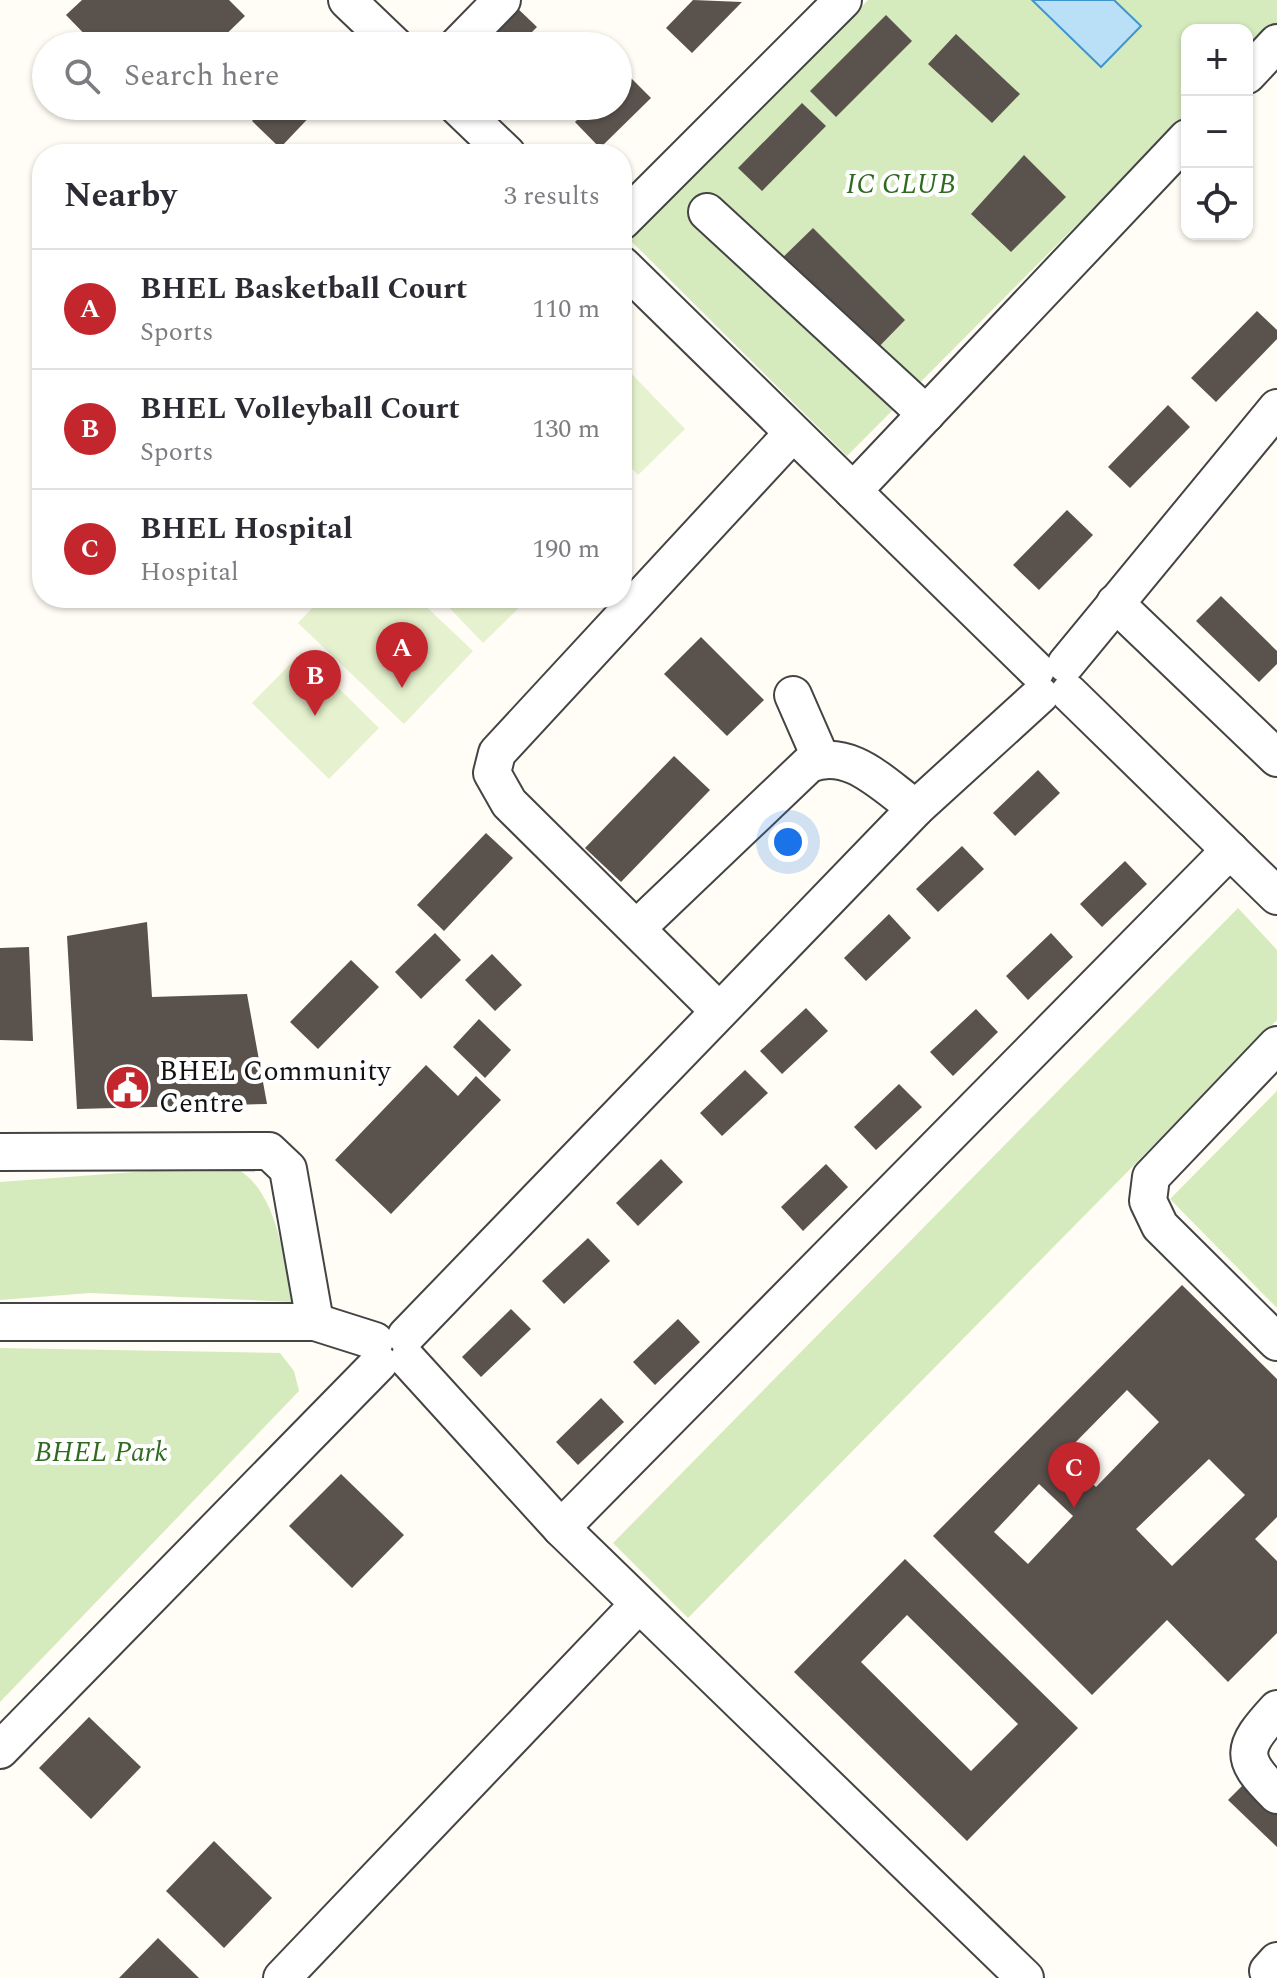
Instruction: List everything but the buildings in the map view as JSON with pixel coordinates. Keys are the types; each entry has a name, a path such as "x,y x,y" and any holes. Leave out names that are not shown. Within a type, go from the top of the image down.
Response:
{"street":[{"path":"347,0 380,32"},
{"path":"471,32 502,0"},
{"path":"632,211 843,0"},
{"path":"1253,69 1277,43"},
{"path":"472,120 497,144"},
{"path":"853,491 1181,144"},
{"path":"707,212 926,414"},
{"path":"632,275 853,491 1277,896"},
{"path":"0,1750 916,808 1052,680 1277,408"},
{"path":"632,607 793,433"},
{"path":"1115,603 1277,758"},
{"path":"631,608 497,753 492,773 509,803 718,1010"},
{"path":"793,695 821,759"},
{"path":"637,928 797,774 821,759 837,757 853,764 916,808"},
{"path":"561,1528 1230,850"},
{"path":"1277,1045 1151,1177 1148,1201 1160,1226 1277,1342"},
{"path":"0,1152 269,1151 288,1169 315,1322"},
{"path":"0,1322 315,1322 392,1350 638,1605 1025,1978"},
{"path":"282,1978 638,1605"},
{"path":"1277,1709 1251,1738 1248,1754 1250,1769 1277,1795"}],"green space":[{"name":"IC CLUB","path":"868,0 1277,0 1277,24 1253,48 1253,24 1181,24 1181,120 847,456 632,242 632,238"},
{"path":"632,374 685,429 638,475 632,469"},
{"path":"312,608 428,608 473,651 404,724 298,623"},
{"path":"450,608 519,608 483,643"},
{"path":"302,652 379,728 329,779 252,703"},
{"path":"1238,908 1277,950 1277,1020 688,1618 613,1543"},
{"path":"1277,1091 1277,1308 1170,1199"},
{"path":"229,1165 258,1188 268,1205 281,1244 294,1302 90,1293 0,1300 0,1182"},
{"name":"BHEL Park","path":"0,1348 280,1353 294,1371 299,1391 0,1702"}],"water":[{"path":"1032,0 1114,0 1141,26 1101,67"}],"place":[{"name":"BHEL Basketball Court","path":"402,688"},
{"name":"BHEL Volleyball Court","path":"315,716"},
{"name":"BHEL Community Centre","path":"128,1087"},
{"name":"BHEL Hospital","path":"1074,1508"}]}
